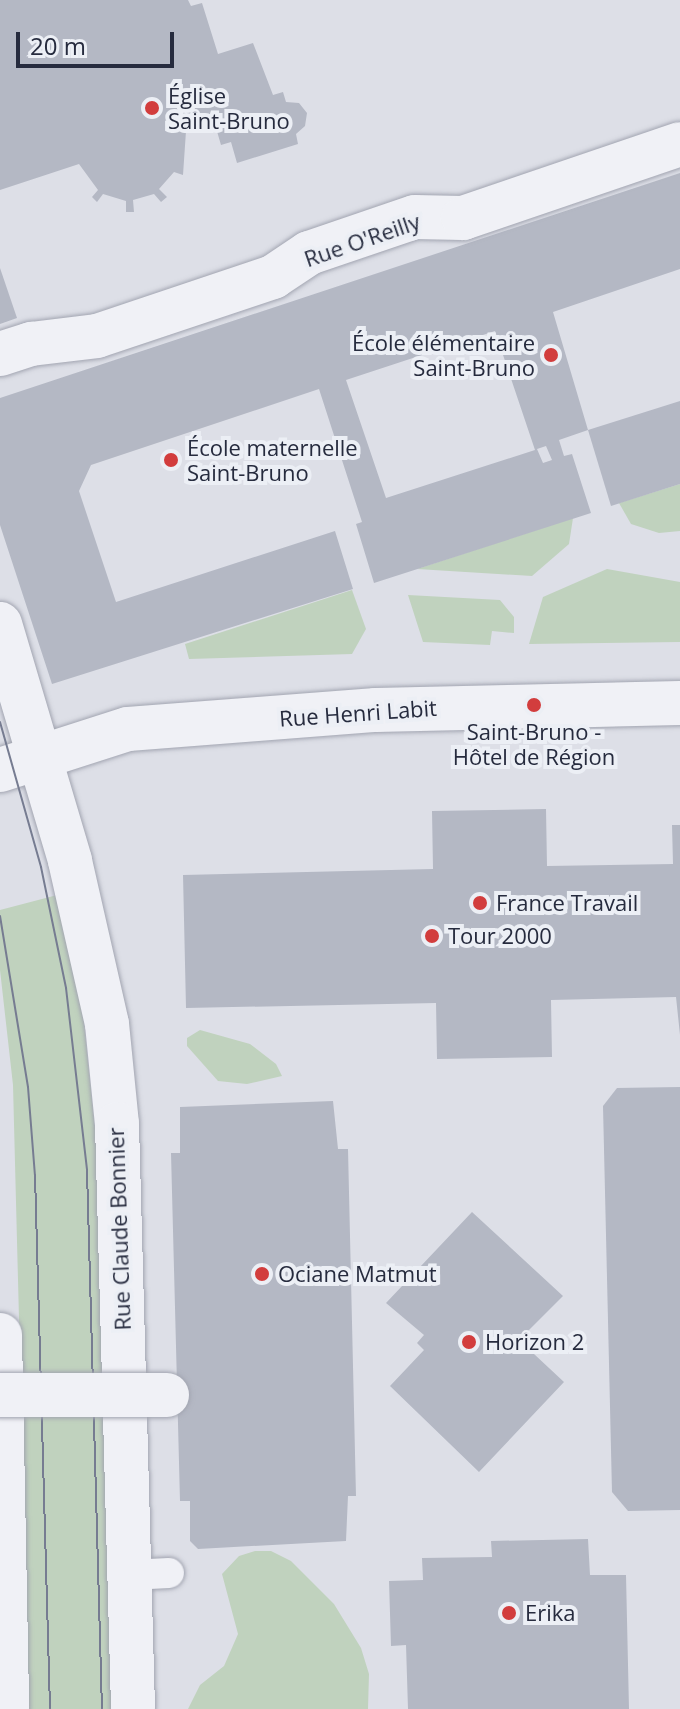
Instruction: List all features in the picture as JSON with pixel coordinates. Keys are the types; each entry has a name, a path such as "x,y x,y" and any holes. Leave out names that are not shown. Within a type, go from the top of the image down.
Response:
{"street":[{"name":"Rue O'Reilly","path":"0,354 31,344 97,336 273,277 309,253 415,217 463,218 680,144"},
{"name":"Rue Claude Bonnier","path":"0,624 20,763 77,890 107,1024 149,1574 133,1709"},
{"name":"Rue Henri Labit","path":"20,763 128,729 376,710 680,703"},
{"path":"0,1335 3,1641 7,1709"},
{"path":"0,1395 167,1395"}],"green space":[{"path":"680,484 680,531 659,533 631,524 619,503"},
{"path":"573,518 569,544 532,576 417,569"},
{"path":"607,569 680,582 680,642 529,644 543,597"},
{"path":"352,590 366,629 352,654 189,659 185,644"},
{"path":"408,595 500,600 514,617 514,633 492,631 490,645 423,642"},
{"path":"61,894 80,984 99,1167 115,1709 29,1709 13,1085 0,970 0,910"},
{"path":"200,1030 250,1044 276,1064 282,1076 247,1084 218,1081 187,1046 187,1038"},
{"path":"255,1551 271,1551 291,1561 334,1604 361,1648 369,1674 368,1709 188,1709 200,1685 224,1666 238,1634 222,1574 239,1556"}],"building":[{"name":"Église Saint-Bruno","path":"0,0 188,0 191,6 202,3 218,54 253,43 273,95 283,92 286,102 299,103 307,113 305,126 296,134 298,144 237,163 231,142 221,145 214,121 186,131 183,175 174,172 159,189 167,197 161,202 154,194 133,200 134,212 126,212 126,201 103,194 97,202 92,197 98,190 79,164 0,190"},
{"name":"École maternelle Saint-Bruno","path":"680,173 680,269 553,312 588,430 559,440 564,456 572,454 591,513 374,583 356,524 362,522 319,389 91,465 79,491 116,602 335,531 353,589 52,684 0,525 0,398","holes":["495,331 535,450 386,498 346,380","546,446 552,460 543,463 537,449"]},
{"path":"0,268 17,318 0,324"},
{"path":"680,401 680,484 611,506 588,430"},
{"name":"Tour 2000","path":"546,809 547,866 673,864 672,825 680,825 680,1035 676,997 551,1000 552,1057 437,1059 436,1003 186,1008 183,875 433,869 432,811"},
{"path":"680,1087 680,1510 628,1511 612,1492 603,1106 617,1088"},
{"name":"Ociane Matmut","path":"333,1101 338,1149 348,1149 356,1496 348,1496 346,1541 198,1549 190,1541 190,1501 180,1501 171,1153 180,1153 180,1107"},
{"name":"Horizon 2","path":"472,1212 563,1296 519,1340 564,1382 479,1472 390,1386 424,1350 417,1343 424,1335 386,1303"},
{"name":"Erika","path":"588,1539 590,1575 626,1575 629,1709 408,1709 406,1645 391,1646 389,1581 423,1580 422,1558 492,1557 491,1541"}],"tram line":[{"path":"0,722 41,867 66,988 87,1170 102,1709"},
{"path":"0,916 28,1087 35,1175 50,1709"}],"place":[{"name":"Église Saint-Bruno","path":"152,108"},
{"name":"École élémentaire Saint-Bruno","path":"551,355"},
{"name":"École maternelle Saint-Bruno","path":"171,460"},
{"name":"Saint-Bruno - Hôtel de Région","path":"534,705"},
{"name":"France Travail","path":"480,903"},
{"name":"Tour 2000","path":"432,936"},
{"name":"Ociane Matmut","path":"262,1274"},
{"name":"Horizon 2","path":"469,1342"},
{"name":"Erika","path":"509,1613"}]}
